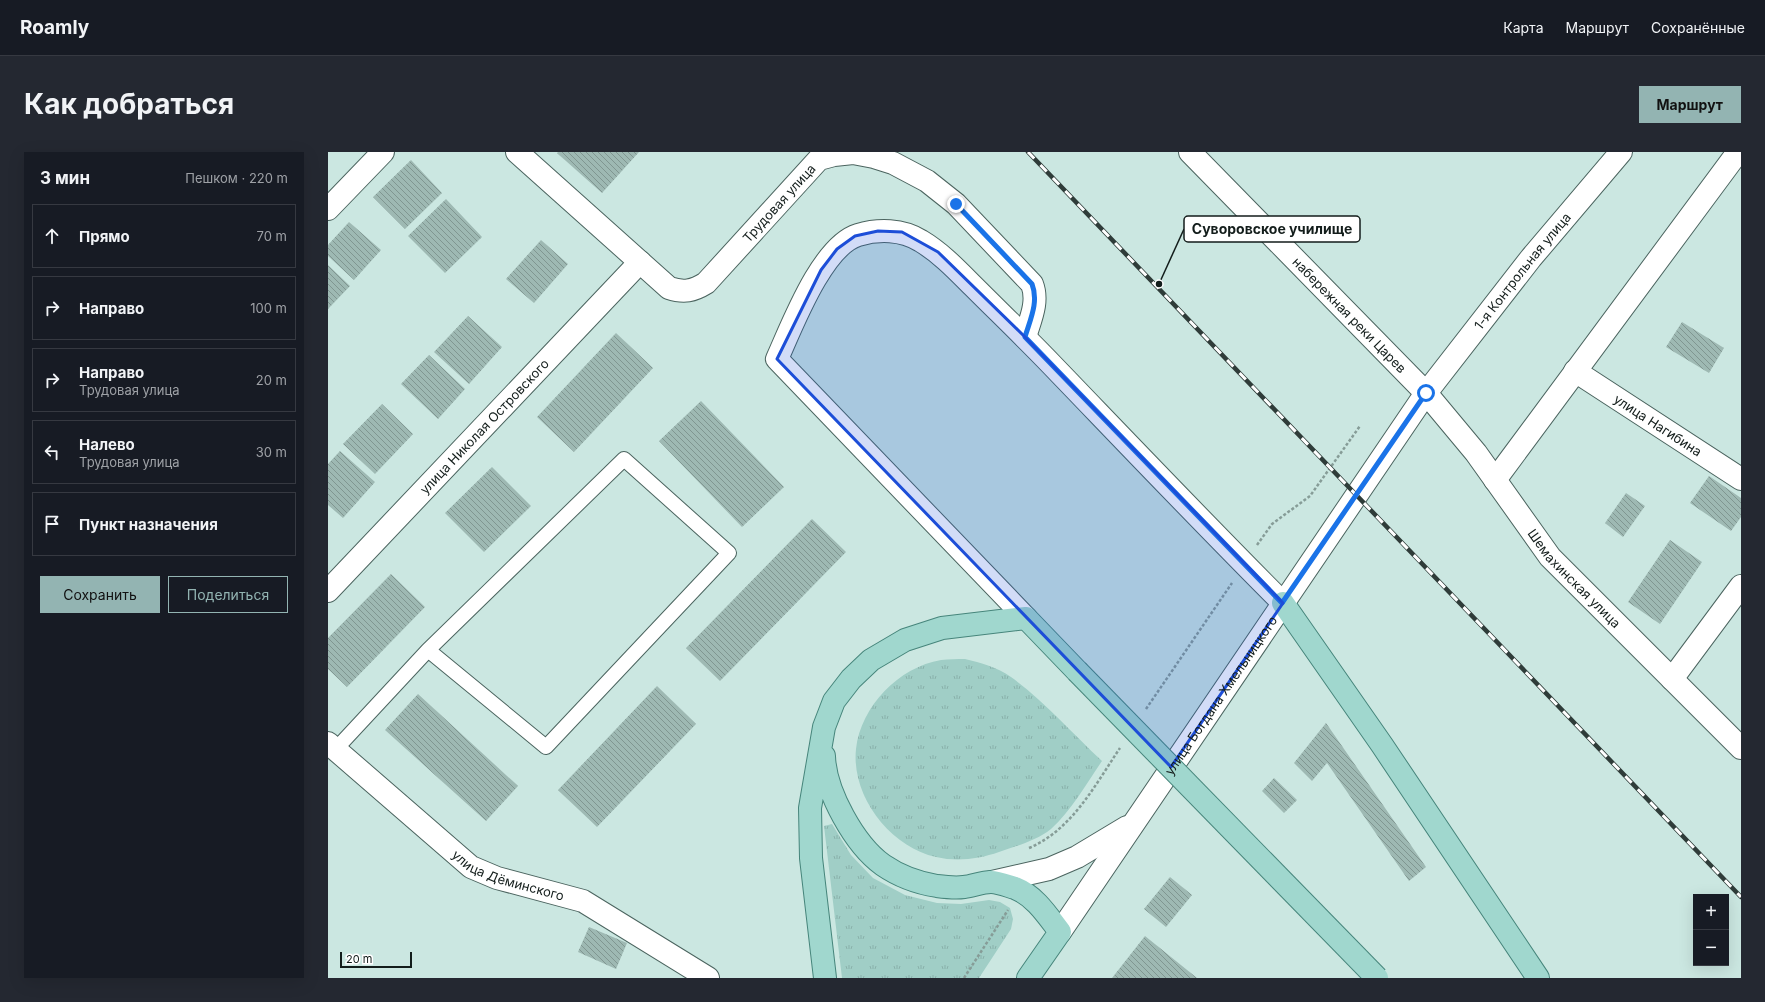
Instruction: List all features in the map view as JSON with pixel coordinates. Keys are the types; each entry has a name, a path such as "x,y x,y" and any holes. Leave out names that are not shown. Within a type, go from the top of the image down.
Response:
{"main road":[{"path":"1282,603 1382,745 1538,978"},
{"path":"825,978 811,858 810,808 824,727 834,701 851,679 871,660 905,640 942,628 1026,618 1377,978"},
{"path":"824,727 824,759 831,790 843,817 860,844 883,865 909,879 938,886 964,887 992,882 1018,882 1027,895 1041,907 1060,932"},
{"name":"улица Богдана Хмельницкого","path":"1028,978 1060,932"}],"street":[{"path":"328,209 383,152"},
{"name":"Трудовая улица","path":"517,152 669,288 689,292 706,283 820,159 834,155 853,153 874,157 893,163 927,181 950,199 1032,284 1036,298 1025,337"},
{"name":"набережная реки Царев","path":"1190,152 1426,393"},
{"name":"1-я Контрольная улица","path":"1426,393 1531,258 1621,152"},
{"path":"1495,480 1738,152"},
{"path":"1026,618 777,358 809,290 821,270 837,249 856,236 878,231 902,232 920,240 938,252 1025,337 1282,603"},
{"name":"улица Николая Островского","path":"328,591 640,262"},
{"name":"улица Нагибина","path":"1575,371 1741,479"},
{"name":"Шемахинская улица","path":"1426,393 1476,453 1550,557 1741,748"},
{"name":"улица Богдана Хмельницкого","path":"1060,932 1426,393"},
{"path":"1672,679 1741,586"},
{"name":"улица Дёминского","path":"332,746 471,867 497,878 583,901 708,978"},
{"path":"1018,882 1077,857 1133,823"}],"lane":[{"path":"332,746 428,650 624,459 729,553 546,748 428,650"}],"path":[{"path":"1142,715 1272,524 1310,496 1360,426"},
{"path":"1025,850 1050,836 1075,814 1124,742"},
{"path":"964,978 1010,908 1031,847"}],"highlighted area":[{"path":"878,231 902,232 938,252 1025,337 1283,603 1171,767 777,359 821,270 837,249 855,236"}],"green space":[{"path":"965,659 995,668 1011,677 1046,707 1102,761 1066,814 1051,829 1039,837 1026,843 976,858 944,859 919,851 903,843 889,831 877,817 867,801 860,784 856,767 856,749 859,733 865,718 874,704 897,680 925,664 941,660"},
{"path":"832,824 851,855 873,878 905,895 937,903 961,904 989,900 1000,902 1010,908 1013,919 1011,929 979,978 842,978 824,826"}],"building":[{"path":"639,152 602,193 557,153"},
{"path":"411,160 442,193 405,229 373,197"},
{"path":"446,199 482,237 445,273 408,236"},
{"path":"349,222 381,250 354,280 328,256 328,245"},
{"path":"541,240 568,264 534,303 506,279"},
{"path":"328,265 350,286 328,309"},
{"path":"468,316 502,347 469,384 434,352"},
{"path":"1682,322 1724,348 1709,373 1666,347"},
{"path":"616,333 653,368 574,452 537,417"},
{"path":"429,355 465,389 438,419 401,384"},
{"path":"701,401 784,487 742,527 659,441"},
{"path":"382,404 413,434 375,474 343,444"},
{"path":"340,451 375,482 343,518 328,505 328,464"},
{"path":"492,467 531,506 484,552 445,513"},
{"path":"1709,476 1741,498 1741,517 1731,531 1690,503"},
{"path":"1626,493 1645,506 1623,537 1605,523"},
{"path":"812,519 846,552 720,681 686,648"},
{"path":"1670,540 1702,562 1660,624 1628,602"},
{"path":"391,574 425,607 347,687 328,669 328,638"},
{"path":"657,686 696,724 597,827 558,790"},
{"path":"418,694 518,786 486,821 385,730"},
{"path":"1326,723 1426,867 1409,881 1327,763 1312,781 1294,763"},
{"path":"1274,778 1297,800 1284,813 1262,791"},
{"path":"1170,877 1192,895 1166,927 1144,909"},
{"path":"589,927 627,943 616,969 578,952"},
{"path":"1145,936 1197,978 1112,978"}],"railway":[{"path":"1028,152 1741,897"}],"place":[{"name":"Суворовское училище","path":"1159,284"}],"route":[{"path":"956,204 1032,284 1036,298 1025,337 1282,603 1426,393"}]}
